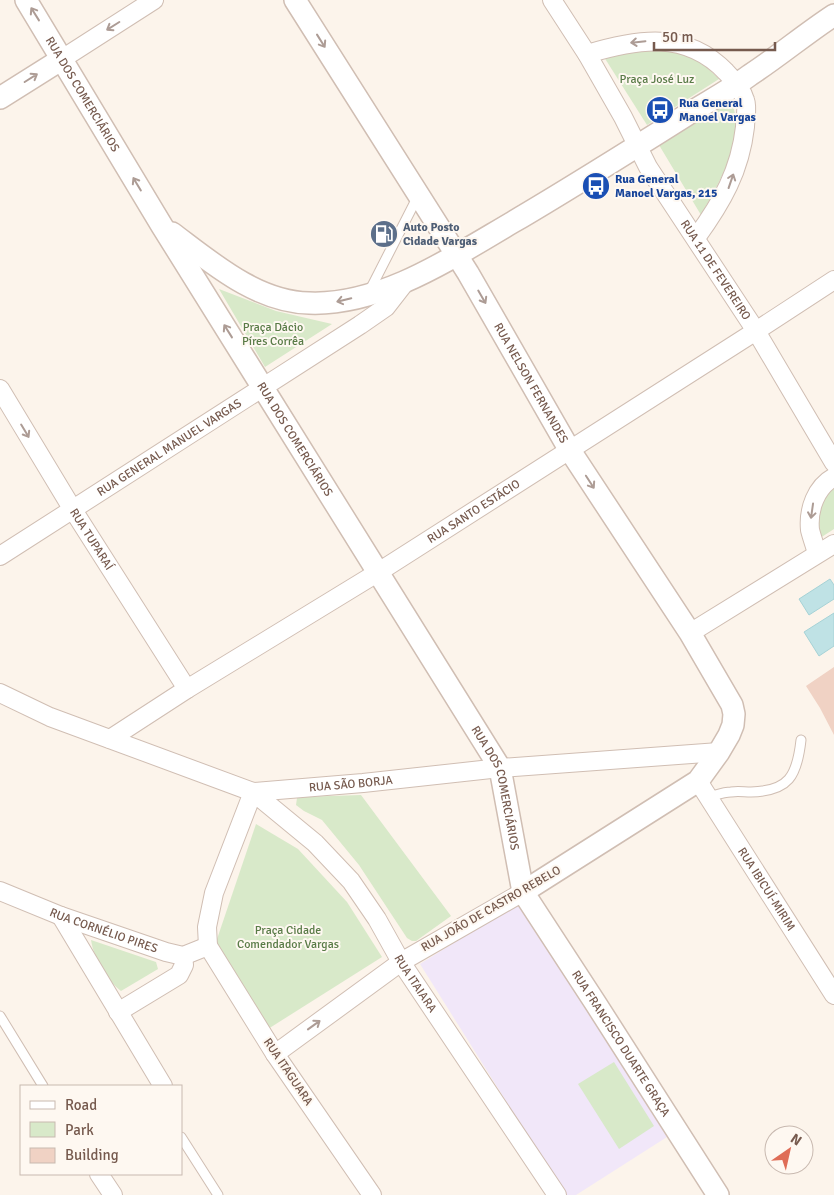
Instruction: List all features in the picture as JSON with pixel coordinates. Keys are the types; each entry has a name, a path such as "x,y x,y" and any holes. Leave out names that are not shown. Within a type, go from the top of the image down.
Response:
{"street":[{"name":"RUA DOS COMERCIÁRIOS","path":"26,0 162,226 500,768 523,892"},
{"path":"0,98 154,0"},
{"name":"RUA NELSON FERNANDES","path":"295,0 457,255 569,449 690,633 732,705 734,714 733,725 709,774"},
{"name":"RUA 11 DE FEVEREIRO","path":"552,0 587,54 648,167 756,331 834,463"},
{"path":"162,226 249,286 280,298 308,304 337,302 368,294 407,280 457,255 637,147 749,76 807,32 834,15"},
{"path":"587,54 631,43 660,40 690,47 712,60 736,84 746,101 743,141 728,188 696,238"},
{"name":"RUA GENERAL MANUEL VARGAS","path":"0,556 360,326 386,307 407,280"},
{"name":"RUA SANTO ESTÁCIO","path":"110,738 377,573 834,280"},
{"name":"RUA TUPARAÍ","path":"0,389 73,510 187,689"},
{"path":"817,554 810,530 813,501 819,490 828,480 834,477"},
{"path":"690,633 834,544"},
{"name":"RUA SÃO BORJA","path":"0,693 50,717 253,792 363,783 500,768 709,774"},
{"name":"RUA JOÃO DE CASTRO REBELO","path":"275,1054 402,962 523,892 709,774"},
{"name":"RUA IBICUÍ-MIRIM","path":"709,774 834,995"},
{"path":"118,1012 179,975 184,965 183,956 208,946 207,927 214,893 253,792"},
{"name":"RUA ITAIARA","path":"253,792 315,843 351,881 377,919 402,962 557,1195"},
{"name":"RUA CORNÉLIO PIRES","path":"0,891 61,916 142,945 183,956"},
{"name":"RUA FRANCISCO DUARTE GRAÇA","path":"523,892 718,1195"},
{"path":"61,916 162,1085"},
{"name":"RUA ITAGUARA","path":"208,946 275,1054 372,1195"},
{"path":"100,1175 113,1195"}],"lane":[{"path":"368,294 419,194"},
{"path":"709,774 730,792 753,792 777,788 788,780 796,769 800,740"},
{"path":"0,1016 43,1085"},
{"path":"182,1139 218,1195"}],"shaded area":[{"path":"518,903 667,1137 576,1195 565,1195 420,964"}],"green space":[{"name":"Praça José Luz","path":"659,46 700,61 719,79 647,125 604,57"},
{"name":"Praça José Luz","path":"731,99 736,122 733,147 724,170 701,215 659,145"},
{"name":"Praça Dácio Píres Corrêa","path":"219,289 276,311 332,324 265,367"},
{"path":"834,486 834,529 817,540 819,503"},
{"path":"361,795 451,916 416,941 407,938 359,865 322,820 296,805 297,798 300,797"},
{"name":"Praça Cidade Comendador Vargas","path":"256,824 298,849 347,902 382,957 268,1029 215,945"},
{"path":"91,940 156,962 158,969 121,991 110,981 101,968"},
{"path":"614,1062 654,1126 619,1149 578,1084"}],"water":[{"path":"830,579 834,585 834,599 809,615 799,599"},
{"path":"834,613 834,646 819,656 804,632"}],"building":[{"path":"834,667 834,735 806,686"}],"place":[{"name":"Rua General Manoel Vargas","path":"660,110"},
{"name":"Rua General Manoel Vargas, 215","path":"596,186"},
{"name":"Auto Posto Cidade Vargas","path":"384,234"}]}
